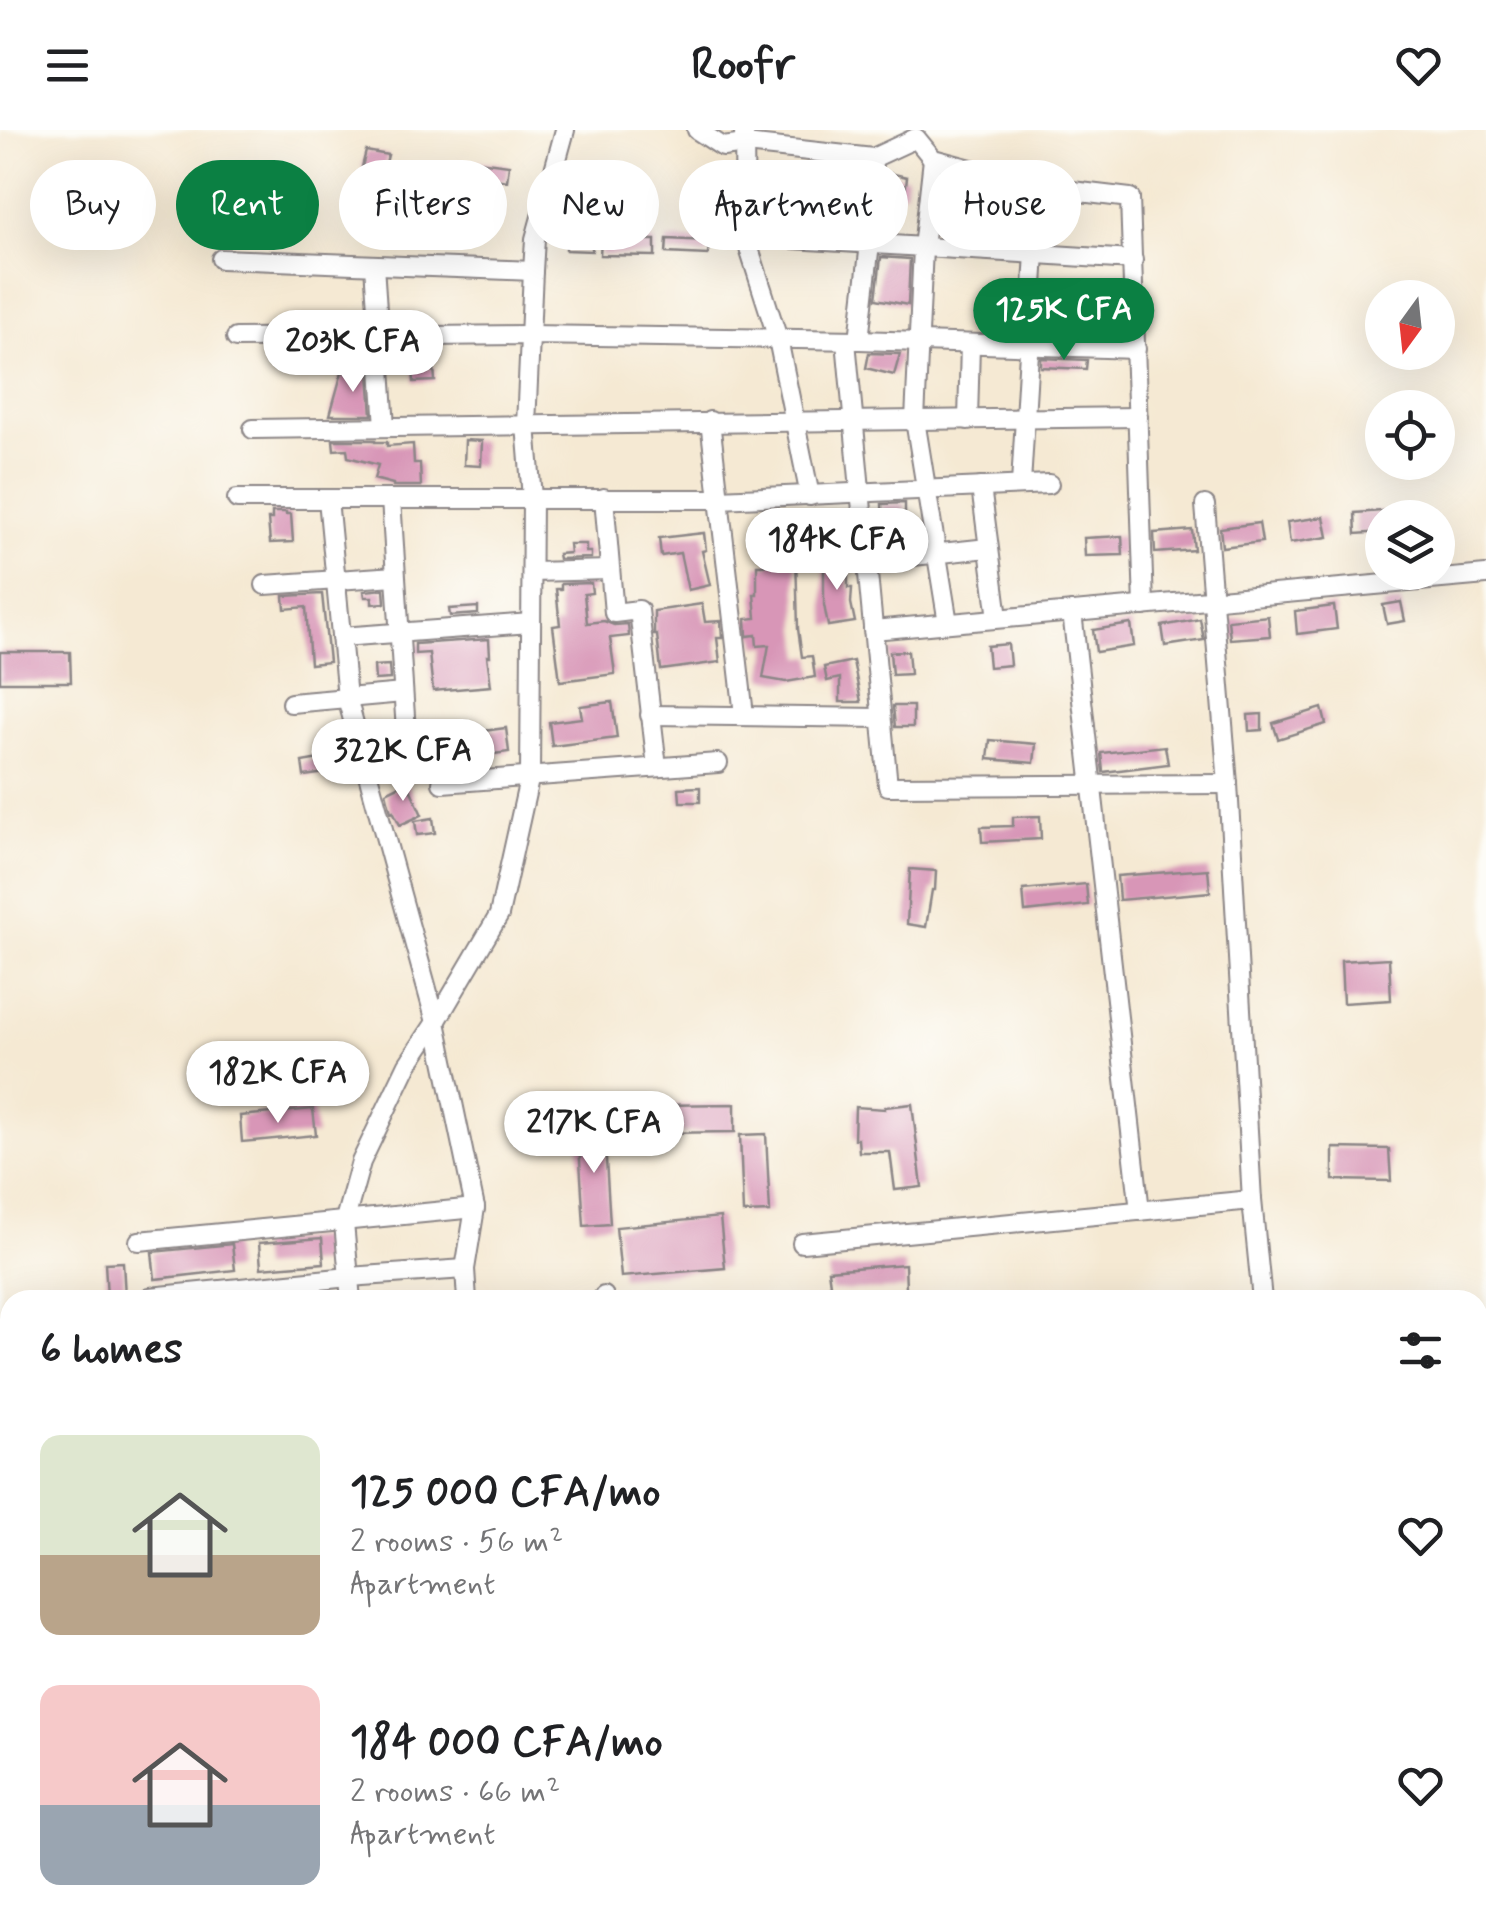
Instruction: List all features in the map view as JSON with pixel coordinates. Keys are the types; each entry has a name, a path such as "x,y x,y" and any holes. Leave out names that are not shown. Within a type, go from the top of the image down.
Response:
{"street":[{"path":"350,1290 344,1223 361,1162 408,1064 499,915 530,776 532,498 526,425 534,239 565,130"},
{"path":"697,130 722,147 744,137 873,158 916,138 937,160"},
{"path":"933,159 923,248 915,420 948,623"},
{"path":"1081,192 1130,198 1144,606"},
{"path":"908,247 1132,260"},
{"path":"750,250 778,339 810,496"},
{"path":"869,250 852,340 866,561 888,786 1228,784"},
{"path":"1020,484 1034,250"},
{"path":"220,259 533,271"},
{"path":"374,265 385,427"},
{"path":"236,338 530,334 1136,349"},
{"path":"968,420 970,344"},
{"path":"253,428 1138,417"},
{"path":"710,422 744,715"},
{"path":"237,499 719,499 1049,484"},
{"path":"981,487 998,618"},
{"path":"604,498 614,613 640,610 656,767"},
{"path":"328,499 347,698 436,1022 475,1208 465,1268 466,1290"},
{"path":"390,499 408,764"},
{"path":"1206,505 1261,1290"},
{"path":"866,561 988,548"},
{"path":"532,572 610,570"},
{"path":"265,585 395,576"},
{"path":"873,630 1486,576"},
{"path":"1072,612 1140,1210"},
{"path":"341,637 532,622"},
{"path":"291,703 403,693"},
{"path":"650,715 881,718"},
{"path":"442,783 718,763"},
{"path":"802,1243 1252,1200"},
{"path":"140,1241 475,1208"},
{"path":"213,1290 465,1268"}],"building":[{"path":"366,151 388,155 387,160 364,160"},
{"path":"667,239 679,240 679,250 708,250 708,255 666,253"},
{"path":"600,250 655,250 655,256 600,255"},
{"path":"881,257 910,259 908,305 876,299"},
{"path":"869,353 900,354 894,375 866,368"},
{"path":"1041,358 1087,360 1086,369 1041,367"},
{"path":"434,367 435,381 414,382 413,368"},
{"path":"342,372 369,372 372,415 330,415"},
{"path":"333,440 375,440 387,442 387,446 413,444 414,463 420,463 421,486 393,486 374,479 378,465 348,457 347,449 334,450"},
{"path":"465,440 482,441 481,466 464,465"},
{"path":"905,503 905,513 900,513 902,541 884,542 882,504"},
{"path":"272,512 291,514 293,542 270,543 268,519 272,519"},
{"path":"1365,512 1365,533 1356,534 1355,513"},
{"path":"1324,517 1328,537 1290,543 1287,522"},
{"path":"1259,523 1262,542 1222,547 1220,528"},
{"path":"1192,530 1194,550 1155,553 1154,533"},
{"path":"704,533 706,550 702,551 710,585 688,590 680,553 661,556 659,538"},
{"path":"1122,536 1123,555 1085,556 1084,538"},
{"path":"569,544 586,544 591,558 559,559 558,554 570,553"},
{"path":"791,547 792,556 796,555 802,657 812,656 815,677 786,682 763,678 769,645 757,646 756,635 747,636 746,619 756,618 757,565 769,565 768,548"},
{"path":"824,560 848,560 848,588 852,588 855,622 828,626"},
{"path":"591,583 592,593 584,594 587,623 628,624 629,636 610,638 615,674 560,681 553,626 560,625 556,589 561,589 561,584"},
{"path":"384,589 385,603 372,604 372,597 365,597 364,591"},
{"path":"322,594 329,662 310,664 306,607 285,609 284,596"},
{"path":"1401,602 1405,621 1387,624 1383,605"},
{"path":"702,604 705,622 721,621 722,638 717,638 720,662 661,670 654,611"},
{"path":"1334,606 1337,629 1297,634 1295,611"},
{"path":"478,607 478,614 450,616 449,609"},
{"path":"1268,616 1270,636 1230,639 1228,620"},
{"path":"1200,619 1204,640 1165,646 1162,626"},
{"path":"1131,624 1134,646 1096,652 1093,630"},
{"path":"489,639 491,686 433,691 429,653 415,654 415,644"},
{"path":"1008,644 1010,665 989,667 987,646"},
{"path":"908,651 910,674 892,675 890,652"},
{"path":"0,652 70,652 71,682 0,682"},
{"path":"853,661 861,702 840,702 840,678 827,681 824,667"},
{"path":"389,665 390,679 375,680 374,666"},
{"path":"612,702 617,738 552,746 549,722 582,718 580,706"},
{"path":"893,706 913,706 913,727 895,727"},
{"path":"1322,708 1326,724 1278,739 1273,723"},
{"path":"1262,714 1262,730 1249,731 1248,715"},
{"path":"506,728 509,752 441,761 438,737"},
{"path":"990,740 1036,744 1034,763 988,759"},
{"path":"1165,746 1168,764 1103,772 1101,753"},
{"path":"325,758 326,773 304,776 302,762"},
{"path":"407,782 422,815 400,825 391,812 386,792"},
{"path":"700,787 700,802 680,802 679,788"},
{"path":"1040,816 1041,839 982,842 981,827 1013,826 1013,817"},
{"path":"433,818 435,833 417,835 415,821"},
{"path":"910,869 936,871 926,927 907,924"},
{"path":"1208,869 1210,892 1119,900 1117,876"},
{"path":"1086,884 1088,905 1025,912 1023,890"},
{"path":"1389,958 1391,1000 1343,1003 1341,961"},
{"path":"735,1104 735,1132 657,1133 657,1105"},
{"path":"912,1104 922,1187 895,1190 890,1152 859,1152 858,1139 854,1139 855,1107 885,1109"},
{"path":"313,1109 316,1135 242,1142 240,1116"},
{"path":"604,1127 610,1224 584,1226 578,1128"},
{"path":"766,1134 770,1212 743,1213 740,1135"},
{"path":"1333,1148 1389,1149 1391,1181 1333,1180"},
{"path":"720,1217 725,1268 621,1277 616,1227"},
{"path":"322,1238 324,1263 261,1268 259,1243"},
{"path":"232,1244 235,1270 155,1279 152,1252"},
{"path":"123,1262 125,1290 107,1290 105,1263"},
{"path":"905,1264 906,1289 831,1290 828,1270"}]}
